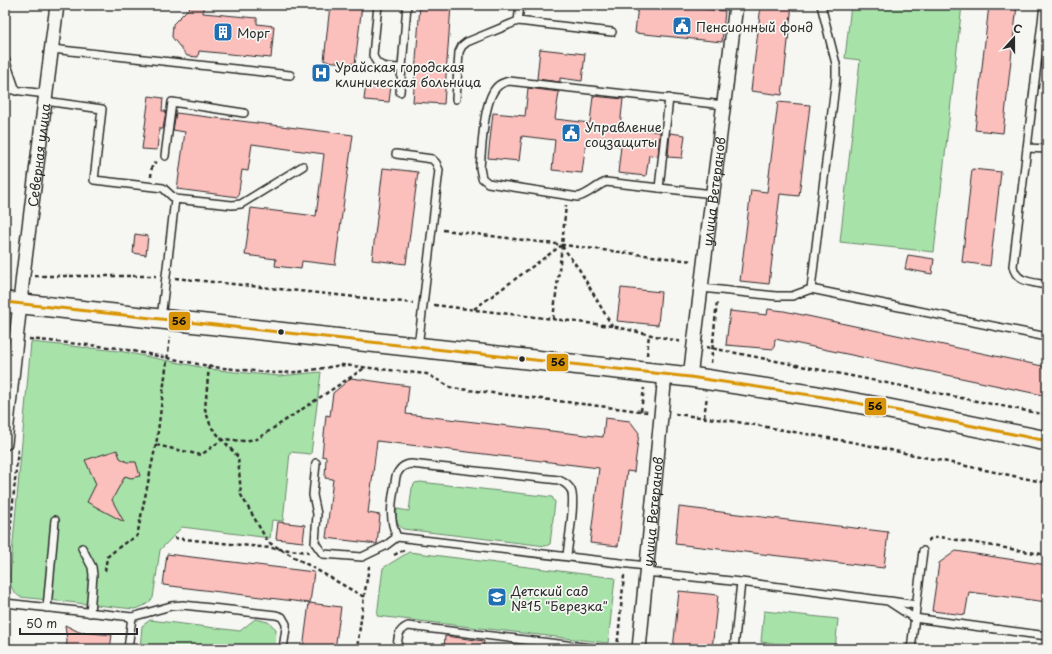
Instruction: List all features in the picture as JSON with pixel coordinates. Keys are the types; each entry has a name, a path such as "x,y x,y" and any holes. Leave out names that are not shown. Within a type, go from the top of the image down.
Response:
{"main road":[{"path":"12,303 699,378 869,405 1047,441"}],"street":[{"name":"Северная улица","path":"5,443 16,338 12,303 23,275 57,5"},
{"name":"улица Ветеранов","path":"699,378 695,344 736,5"},
{"name":"улица Ветеранов","path":"639,649 665,374"}],"lane":[{"path":"378,5 373,55 374,60 378,64 384,66 402,68"},
{"path":"400,92 407,5"},
{"path":"518,22 520,5"},
{"path":"811,289 836,77 836,64 821,5"},
{"path":"1044,5 1013,266 1017,277 1023,280 1047,285"},
{"path":"456,99 459,52 462,46 467,42 518,22 612,32"},
{"path":"52,49 290,75"},
{"path":"5,59 16,91"},
{"path":"713,194 606,182 600,184 584,196 567,196 488,183 482,178 480,168 488,103 492,92 498,85 509,81 724,104"},
{"path":"5,89 102,108 94,180 163,188 175,199 232,205 241,204 303,166"},
{"path":"659,188 669,98"},
{"path":"165,156 172,102 244,113"},
{"path":"1027,148 1047,149"},
{"path":"396,154 432,159 436,163 439,170 418,347"},
{"path":"166,320 166,277 175,199"},
{"path":"702,288 776,296 792,296 811,289 1047,336"},
{"path":"316,463 313,495 317,514 315,543 323,554 362,557 385,546 397,537 567,556 646,569 916,605"},
{"path":"397,537 390,517 396,476 404,465 411,464 559,480 568,485 572,492 567,556"},
{"path":"47,608 55,520"},
{"path":"82,548 92,568 93,575 90,613"},
{"path":"911,649 923,551"},
{"path":"734,649 741,582"},
{"path":"888,601 914,618 1047,636"},
{"path":"5,603 132,617 171,606 183,605 276,616 282,617 286,624 283,649"},
{"path":"128,649 132,617"},
{"path":"397,649 398,636 402,629 408,626 600,649"}],"path":[{"path":"149,187 152,165 165,156"},
{"path":"553,319 567,196"},
{"path":"432,229 562,246 704,262"},
{"path":"474,310 562,246"},
{"path":"562,246 579,269 612,326"},
{"path":"23,275 166,277 612,326 712,348 1047,415"},
{"path":"176,285 177,278"},
{"path":"704,417 699,378 712,348 718,290"},
{"path":"104,577 107,557 123,544 137,536 156,445 168,358 166,320"},
{"path":"16,338 118,348 209,366 275,373 299,372 342,365 427,374 452,388 704,417 857,443 1047,484"},
{"path":"209,366 205,409 211,427 238,457 241,495 268,542 364,597"},
{"path":"156,445 201,455 223,439 243,441 257,439 366,367"},
{"path":"5,586 19,443"},
{"path":"923,551 925,544 930,539 940,537 1047,555"},
{"path":"174,538 323,554"},
{"path":"388,558 408,548"},
{"path":"357,649 368,567 375,564"},
{"path":"617,649 624,576 619,572"}],"green space":[{"path":"851,5 962,5 934,252 840,242 860,60 845,58"},
{"path":"31,342 119,351 210,369 235,372 279,376 321,372 311,454 290,452 283,521 272,520 270,538 182,527 160,550 153,598 145,605 134,609 20,597 12,588 10,576"},
{"path":"420,482 552,497 555,502 550,544 546,546 403,529 397,523 397,509 409,511 412,488 415,483"},
{"name":"Детский сад №15 \"Березка\"","path":"409,552 615,578 608,643 377,616 383,568"},
{"path":"764,611 838,619 835,649 761,642"},
{"path":"255,619 268,622 276,629 275,649 140,649 142,626 150,620 240,631"}],"building":[{"name":"Морг","path":"192,5 204,6 203,13 257,18 257,24 274,26 271,58 199,51 198,57 187,56 172,37 173,24"},
{"path":"330,5 362,5 355,64 324,61"},
{"path":"420,5 451,5 444,104 413,102"},
{"path":"638,5 662,5 725,11 722,42 635,33"},
{"path":"761,5 792,5 782,95 751,91"},
{"path":"989,5 1017,5 1003,133 975,130"},
{"path":"540,49 585,54 582,81 560,78 560,82 537,79"},
{"path":"366,83 391,85 389,102 364,100"},
{"name":"Управление соцзащиты","path":"528,88 559,92 555,119 590,123 593,96 623,99 620,127 660,132 658,156 649,155 646,176 618,173 621,146 586,142 582,173 552,170 555,140 522,136 519,161 488,158 493,113 525,116"},
{"path":"149,96 163,98 162,111 166,111 163,129 159,129 157,150 142,149"},
{"path":"778,102 810,105 799,196 780,194 769,284 740,281 751,190 767,192"},
{"path":"176,113 353,135 335,265 302,261 301,269 275,266 276,259 245,255 251,208 316,216 324,154 252,144 248,171 242,170 238,197 177,189 185,132 173,130"},
{"path":"670,133 685,135 682,158 668,157"},
{"path":"383,168 418,172 406,264 372,260"},
{"path":"972,169 1001,172 990,266 962,262"},
{"path":"135,234 148,236 146,255 133,253"},
{"path":"908,255 934,259 932,274 905,269"},
{"path":"621,288 661,292 658,325 617,321"},
{"path":"768,309 784,311 1047,367 1047,396 775,339 774,349 726,345 730,311 767,315"},
{"path":"351,378 409,386 406,414 603,437 605,418 630,421 639,433 634,472 627,471 618,546 590,543 599,468 377,441 368,513 380,515 377,544 326,538 333,479 325,478 326,457 322,456 326,415 330,416 333,393"},
{"path":"117,450 120,458 127,462 136,462 140,476 131,478 125,476 112,500 124,522 87,502 96,484 85,460"},
{"path":"679,507 888,532 884,568 675,544"},
{"path":"278,522 305,525 303,542 276,539"},
{"path":"956,551 1047,565 1047,602 969,592 965,615 932,611 939,563"},
{"path":"167,554 314,572 310,603 163,585"},
{"path":"679,591 718,595 712,649 673,649"},
{"path":"309,603 341,607 335,649 303,649"},
{"path":"65,625 79,632 112,635 110,649 66,649 67,641"},
{"path":"445,636 484,641 483,649 444,649"}],"transit line":[{"name":"56","path":"5,302 690,377 817,396 884,408 1047,441"}],"place":[{"name":"Пенсионный фонд","path":"682,26"},
{"name":"Морг","path":"223,32"},
{"name":"Урайская городская клиническая больница","path":"321,73"},
{"name":"Управление соцзащиты","path":"571,133"},
{"name":"Детский сад №15 \"Березка\"","path":"497,597"}]}
